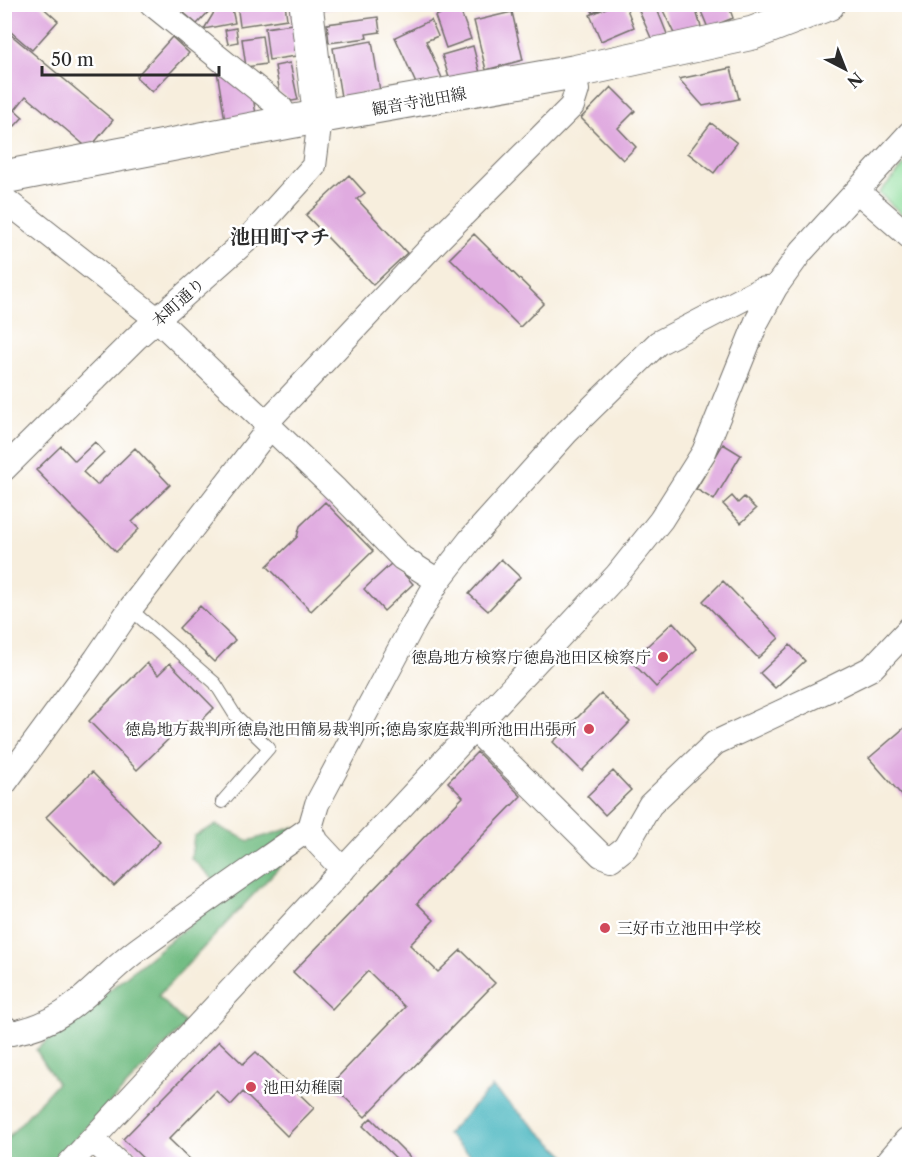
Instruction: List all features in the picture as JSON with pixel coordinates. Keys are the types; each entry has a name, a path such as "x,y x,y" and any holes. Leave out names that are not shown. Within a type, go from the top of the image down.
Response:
{"main road":[{"path":"305,120 306,4"},
{"name":"観音寺池田線","path":"4,177 573,72 753,33 828,4"},
{"path":"892,1164 909,1143"}],"street":[{"path":"152,4 280,107 305,120"},
{"path":"6,780 267,425 436,242 572,106 578,90 573,72"},
{"name":"本町通り","path":"4,469 136,338 248,238 314,166 305,120"},
{"path":"69,1164 617,575 661,520 704,452 757,321 775,288 801,252 909,133"},
{"path":"857,191 909,237"},
{"path":"4,199 158,320 336,490 402,558 438,581"},
{"path":"4,1027 12,1033 33,1029 70,1010 137,950 310,828 317,804 412,626 438,581 470,540 566,433 658,344 760,290 775,288"},
{"path":"474,729 601,855 611,859 625,848 650,805 715,743 872,668 909,628"},
{"path":"310,828 317,843 343,870"},
{"path":"92,1139 119,1164"}],"lane":[{"path":"130,609 215,683 235,716 269,748 222,802"}],"green space":[{"path":"909,160 909,221 879,193"},
{"path":"216,825 249,841 295,827 284,862 158,996 186,1024 51,1164 5,1164 5,1141 57,1083 36,1050 200,916 214,880 191,858 194,836"}],"water":[{"path":"492,1087 574,1164 480,1164 447,1134"}],"building":[{"path":"4,4 39,4 58,21 32,50 4,26"},
{"path":"192,4 207,4 212,8 197,24 184,13"},
{"path":"219,4 231,4 235,23 204,29"},
{"path":"237,4 285,4 287,19 240,26"},
{"path":"289,4 319,4 296,56 269,60 265,28 292,24"},
{"path":"322,4 351,4 351,6 323,10"},
{"path":"589,4 608,4 593,13"},
{"path":"615,4 625,4 634,27 601,41 590,15"},
{"path":"636,4 655,4 667,34 652,40"},
{"path":"660,4 694,4 701,27 677,40"},
{"path":"698,4 728,4 733,18 708,28"},
{"path":"459,7 471,39 446,48 435,16"},
{"path":"512,12 523,60 486,70 474,21"},
{"path":"378,17 380,32 366,34 367,38 329,43 327,24"},
{"path":"431,20 438,36 426,41 442,78 418,88 395,37"},
{"path":"236,28 238,42 228,44 225,30"},
{"path":"4,29 113,120 89,149 26,96 15,110 23,117 15,126 4,117"},
{"path":"262,36 266,64 246,67 242,39"},
{"path":"172,37 189,53 152,92 136,77"},
{"path":"372,41 380,91 341,97 333,48"},
{"path":"473,46 480,73 450,81 442,55"},
{"path":"290,63 298,100 292,101 280,93 275,66"},
{"path":"731,68 739,99 703,106 679,79"},
{"path":"217,71 253,97 256,114 225,120"},
{"path":"611,87 635,111 618,128 636,147 623,160 581,118"},
{"path":"711,123 737,143 714,173 688,153"},
{"path":"349,175 365,193 357,199 407,253 373,285 306,215"},
{"path":"474,234 544,303 520,327 450,258"},
{"path":"95,442 104,452 83,472 97,485 135,448 170,485 132,522 139,529 116,552 36,470 61,446 75,461"},
{"path":"723,444 741,455 714,500 696,489"},
{"path":"732,496 738,503 744,497 756,509 741,523 723,504"},
{"path":"325,502 373,551 311,611 267,566 297,537 300,526"},
{"path":"501,559 520,577 488,611 469,594"},
{"path":"393,562 413,584 384,611 364,589"},
{"path":"723,581 779,638 758,658 703,601"},
{"path":"200,606 235,640 214,662 179,628"},
{"path":"673,622 697,649 656,687 631,661"},
{"path":"790,645 805,661 775,688 760,673"},
{"path":"147,663 158,675 170,663 214,708 194,728 187,721 137,770 89,721"},
{"path":"601,694 630,722 582,771 553,742"},
{"path":"910,723 910,794 905,799 869,758"},
{"path":"477,752 521,796 417,903 434,920 410,945 438,972 461,950 495,983 365,1117 331,1084 405,1007 368,971 332,1009 293,972 463,797 448,782"},
{"path":"613,771 631,790 605,815 587,796"},
{"path":"92,772 160,842 114,886 46,817"},
{"path":"219,1041 243,1064 256,1052 314,1108 287,1136 243,1092 231,1105 216,1091 169,1139 195,1164 149,1164 123,1139"},
{"path":"371,1118 417,1164 402,1164 363,1126"}],"place":[{"name":"徳島地方検察庁徳島池田区検察庁","path":"663,657"},
{"name":"徳島地方裁判所徳島池田簡易裁判所;徳島家庭裁判所池田出張所","path":"589,729"},
{"name":"三好市立池田中学校","path":"605,928"},
{"name":"池田幼稚園","path":"251,1087"}],"district":[{"name":"池田町マチ","path":"280,237"}]}
